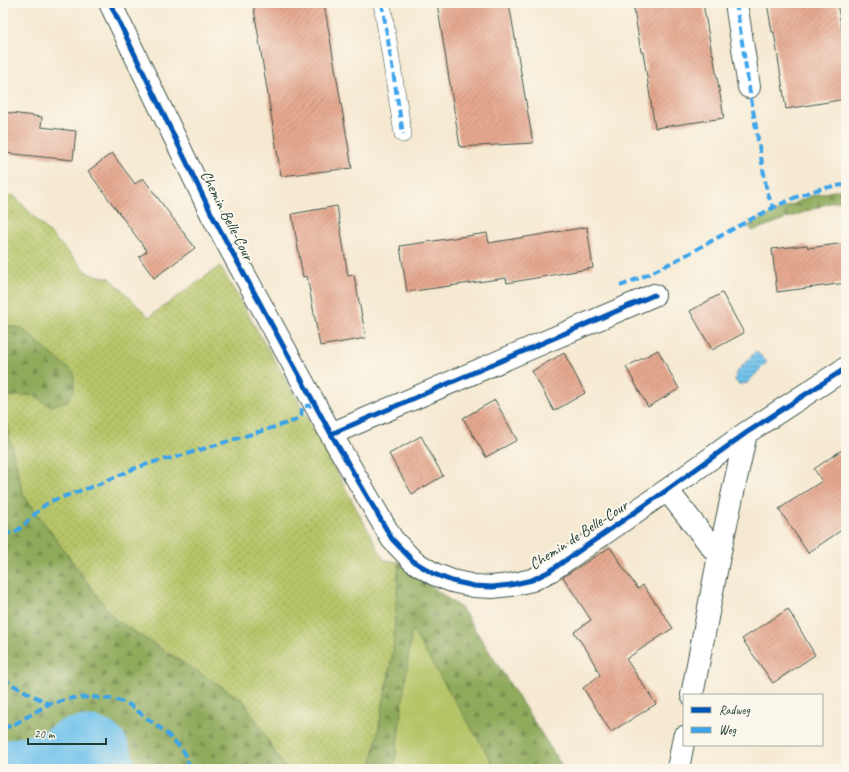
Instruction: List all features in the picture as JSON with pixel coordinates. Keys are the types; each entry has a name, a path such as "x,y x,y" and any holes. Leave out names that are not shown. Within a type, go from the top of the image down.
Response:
{"street":[{"name":"Chemin Belle-Cour","path":"110,3 212,215 331,434"},
{"path":"382,3 403,134"},
{"path":"736,3 750,87"},
{"path":"331,434 654,295"},
{"name":"Chemin de Belle-Cour","path":"331,434 392,539 414,561 434,574 452,582 474,586 492,587 510,585 532,580 550,571 746,433 846,368"},
{"path":"692,694 719,556 746,433"},
{"path":"667,490 719,556"},
{"path":"678,769 683,742"}],"green space":[{"path":"846,189 846,201 832,202 752,231 748,225 810,196"},
{"path":"3,195 14,196 89,274 110,278 149,317 220,266 302,408 384,560 399,562 393,652 371,769 285,769 244,701 114,619 23,494 3,407 9,396 32,395 51,406 21,328 3,325"},
{"path":"3,325 21,328 74,373 74,390 67,401 51,406 32,395 9,396 3,407"},
{"path":"3,411 23,494 114,619 244,701 285,769 3,769"},
{"path":"399,562 462,609 564,769 496,769 412,630 394,769 371,769 393,652"},
{"path":"412,630 496,769 394,769"}],"water":[{"path":"756,351 767,362 746,384 737,383 735,380 735,374"}],"building":[{"path":"253,3 324,3 352,168 281,176"},
{"path":"437,3 509,3 533,143 460,147"},
{"path":"633,3 703,3 724,118 655,128 643,52 641,52"},
{"path":"767,3 837,3 846,46 846,99 786,109 774,32 772,32"},
{"path":"3,112 42,117 41,127 76,131 73,160 3,153"},
{"path":"112,153 135,184 143,178 195,248 154,278 139,257 147,251 88,171"},
{"path":"337,206 348,276 354,275 366,338 320,346 307,276 303,277 292,214"},
{"path":"587,227 593,268 507,283 506,278 407,292 400,246 487,233 489,243"},
{"path":"846,243 846,283 777,292 772,249 807,245 808,248"},
{"path":"722,293 744,333 712,350 690,311"},
{"path":"658,350 679,389 648,407 626,367"},
{"path":"564,353 585,393 554,411 532,371"},
{"path":"495,400 517,440 486,457 463,418"},
{"path":"421,436 443,476 412,494 389,454"},
{"path":"846,447 846,527 808,553 779,509 822,481 814,469"},
{"path":"610,547 638,589 643,585 673,628 626,659 656,704 611,732 583,688 600,675 588,652 574,632 591,620 563,577"},
{"path":"788,609 815,655 773,683 742,639"}],"waterway":[{"path":"3,765 51,754 68,743 81,740 91,740 100,743 105,748 113,769"}],"marked path":[{"path":"382,3 403,134"},
{"path":"736,3 767,192 773,207"},
{"path":"620,286 667,265 742,224 792,199 818,190 846,185"},
{"path":"3,534 15,532 41,508 51,501 97,485 133,469 154,462 180,456 294,421 301,415 302,408 305,406 316,405"},
{"path":"3,678 11,684 49,704"},
{"path":"3,728 13,725 49,704 73,698 92,697 112,699 127,703 164,731 185,753 190,769"}],"cycle path":[{"path":"110,3 212,215 331,434 392,539 413,561 434,574 452,581 474,586 492,587 532,580 550,571 746,433 846,368"},
{"path":"331,434 654,295"}]}
